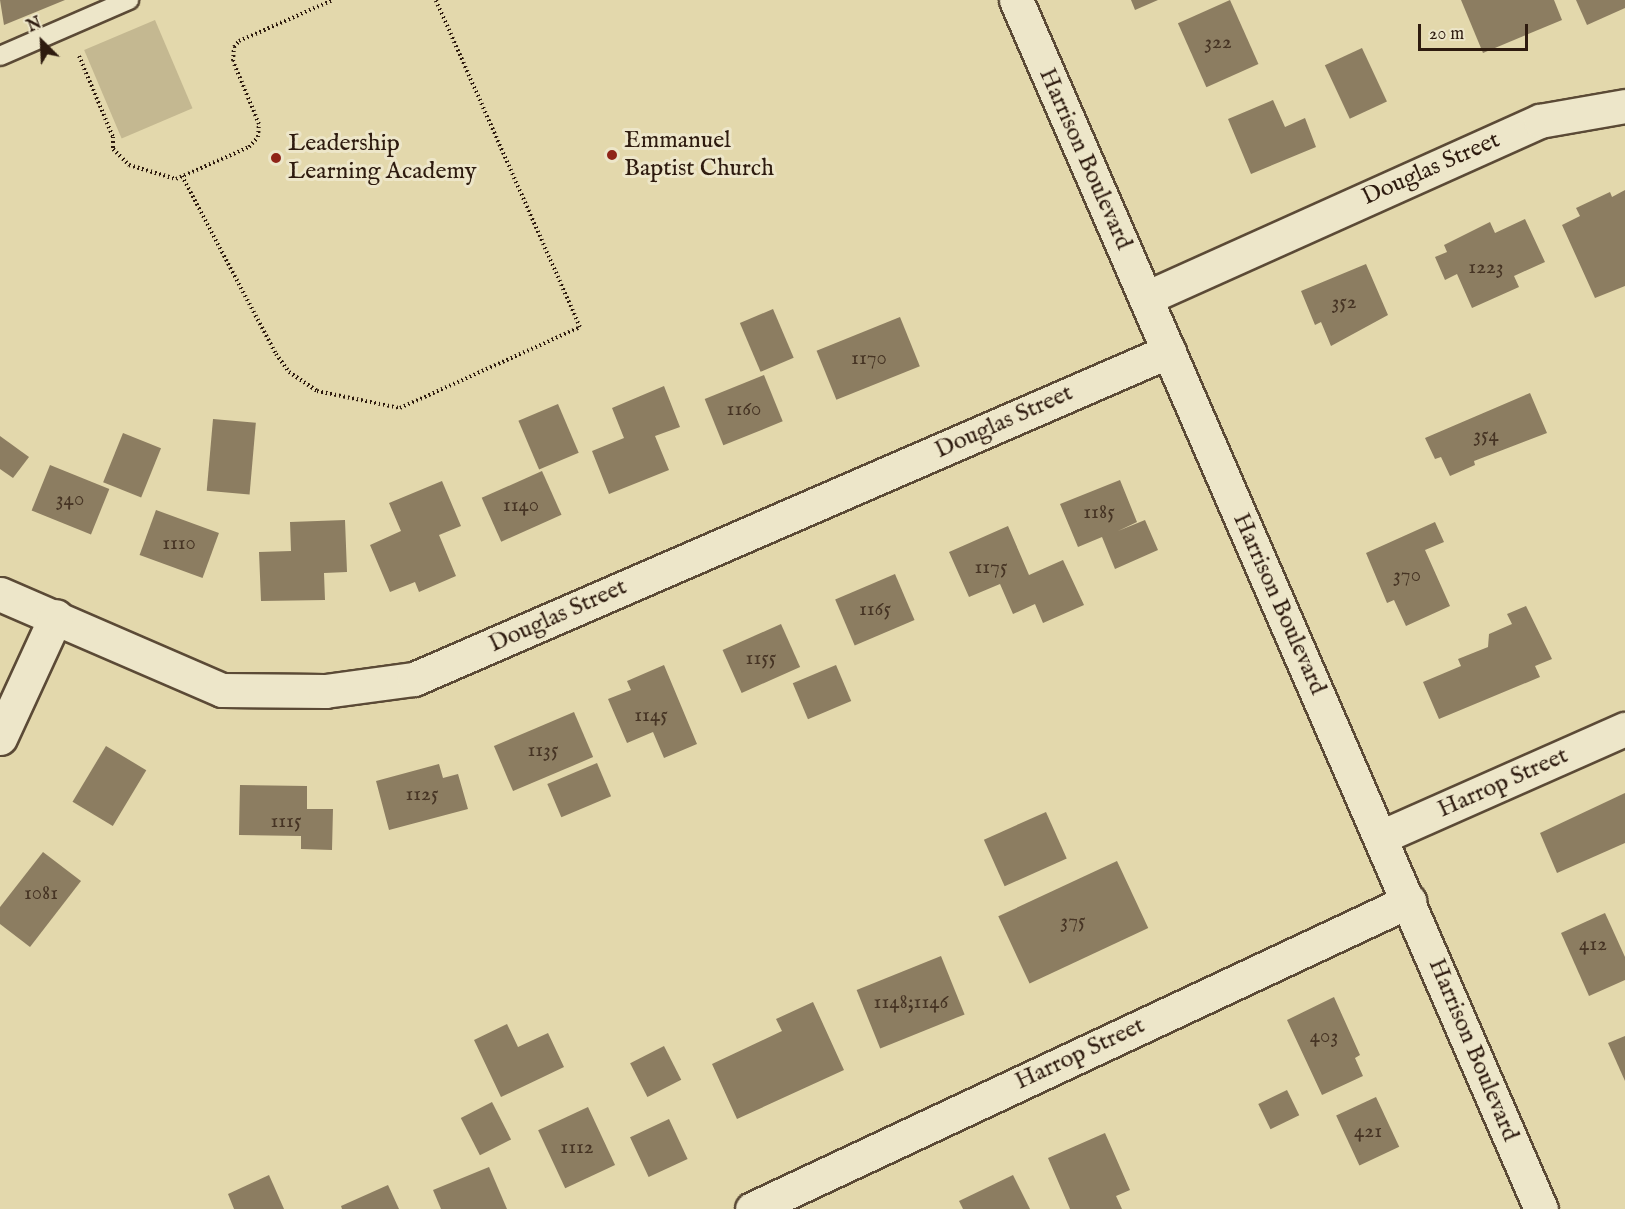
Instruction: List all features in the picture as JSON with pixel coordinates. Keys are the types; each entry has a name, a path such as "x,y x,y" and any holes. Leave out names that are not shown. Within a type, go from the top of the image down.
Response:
{"street":[{"name":"Harrison Boulevard","path":"1016,0 1541,1209"},
{"name":"Douglas Street","path":"1146,298 1540,121 1625,106"},
{"name":"Douglas Street","path":"0,594 56,616 222,690 325,691 414,679 1168,351"},
{"path":"0,738 56,616"},
{"name":"Harrop Street","path":"1381,837 1625,729"},
{"name":"Harrop Street","path":"752,1209 1409,901"}],"lane":[{"path":"0,56 129,0"}],"path":[{"path":"80,56 113,137 113,149 129,165 176,178 249,147 258,137 259,124 232,60 234,47 239,41 333,0"},
{"path":"182,176 276,354 290,372 317,391 400,408 580,327 436,0"}],"shaded area":[{"path":"155,20 193,108 122,138 84,50"}],"building":[{"path":"0,0 65,0 4,25"},
{"path":"1131,0 1158,0 1135,10"},
{"path":"1230,0 1258,64 1206,87 1178,23"},
{"path":"1461,0 1554,0 1562,20 1483,53"},
{"path":"1576,0 1625,0 1625,8 1587,25"},
{"path":"1362,48 1387,101 1350,119 1325,65"},
{"path":"1273,100 1285,127 1305,118 1316,147 1251,174 1228,119"},
{"path":"1625,190 1625,286 1595,298 1562,225 1580,216 1576,208 1610,192 1612,197"},
{"path":"1525,219 1545,262 1514,276 1519,287 1472,308 1457,274 1445,280 1435,257 1447,252 1444,245 1490,222 1495,233"},
{"path":"1366,264 1388,315 1331,346 1321,322 1315,325 1301,291"},
{"path":"773,309 794,358 761,372 740,323"},
{"path":"900,317 920,366 836,400 817,351"},
{"path":"764,375 783,421 723,445 705,399"},
{"path":"664,386 680,427 655,436 669,470 609,494 592,451 624,438 612,408"},
{"path":"1530,393 1547,433 1474,461 1475,465 1450,476 1441,457 1435,459 1425,438"},
{"path":"558,404 579,453 539,470 518,421"},
{"path":"213,419 256,423 250,494 207,491"},
{"path":"123,433 161,448 141,497 103,482"},
{"path":"0,436 29,457 13,478 0,469"},
{"path":"50,465 109,489 91,534 32,510"},
{"path":"542,471 562,515 501,542 482,498"},
{"path":"1120,480 1137,522 1118,531 1145,520 1158,550 1115,569 1102,537 1078,547 1060,504"},
{"path":"442,481 461,526 439,535 456,576 419,592 415,582 390,592 370,545 401,531 389,503"},
{"path":"156,510 219,533 203,578 140,555"},
{"path":"345,520 347,572 324,573 325,600 261,601 259,552 291,551 290,522"},
{"path":"1435,522 1444,542 1425,550 1450,606 1406,626 1394,600 1387,603 1366,553"},
{"path":"1008,526 1029,575 1063,560 1084,605 1043,623 1035,604 1013,614 1000,584 969,597 949,552"},
{"path":"895,574 915,620 855,645 835,599"},
{"path":"1526,606 1552,659 1535,666 1540,677 1439,719 1423,682 1461,666 1458,659 1488,647 1489,634 1512,624 1507,614"},
{"path":"781,624 800,667 742,693 723,650"},
{"path":"664,665 697,744 664,758 653,732 627,743 608,699 631,690 627,681"},
{"path":"836,665 851,701 808,719 793,683"},
{"path":"574,712 593,757 513,791 494,746"},
{"path":"106,746 146,770 113,826 73,802"},
{"path":"597,763 611,796 561,817 547,784"},
{"path":"439,764 443,778 458,774 468,809 389,830 376,781"},
{"path":"240,785 307,786 307,809 333,809 332,850 301,849 301,836 239,835"},
{"path":"1625,793 1625,843 1557,873 1540,833"},
{"path":"1046,812 1067,859 1005,886 984,840"},
{"path":"43,852 81,881 30,947 0,924 0,907"},
{"path":"1117,861 1148,928 1030,983 998,916"},
{"path":"1605,913 1625,957 1625,980 1589,996 1561,933"},
{"path":"941,956 965,1014 880,1049 857,990"},
{"path":"1334,997 1360,1055 1355,1058 1363,1076 1322,1095 1287,1020"},
{"path":"813,1002 844,1070 737,1119 712,1064 782,1031 776,1019"},
{"path":"507,1024 518,1047 548,1033 564,1067 501,1097 474,1040"},
{"path":"1625,1036 1625,1081 1608,1043"},
{"path":"664,1046 681,1080 647,1097 630,1063"},
{"path":"1287,1090 1299,1115 1271,1129 1258,1104"},
{"path":"1376,1097 1399,1147 1359,1165 1336,1116"},
{"path":"492,1102 511,1139 480,1155 461,1118"},
{"path":"588,1107 615,1165 565,1188 538,1130"},
{"path":"669,1119 688,1159 649,1177 630,1137"},
{"path":"1105,1133 1130,1190 1116,1196 1122,1209 1070,1209 1048,1158"},
{"path":"489,1167 507,1209 441,1209 433,1190"},
{"path":"269,1175 284,1209 234,1209 228,1194"},
{"path":"1013,1175 1030,1209 963,1209 959,1201"},
{"path":"388,1185 399,1209 342,1209 341,1206"}],"place":[{"name":"Emmanuel Baptist Church","path":"612,155"},
{"name":"Leadership Learning Academy","path":"276,158"}]}
